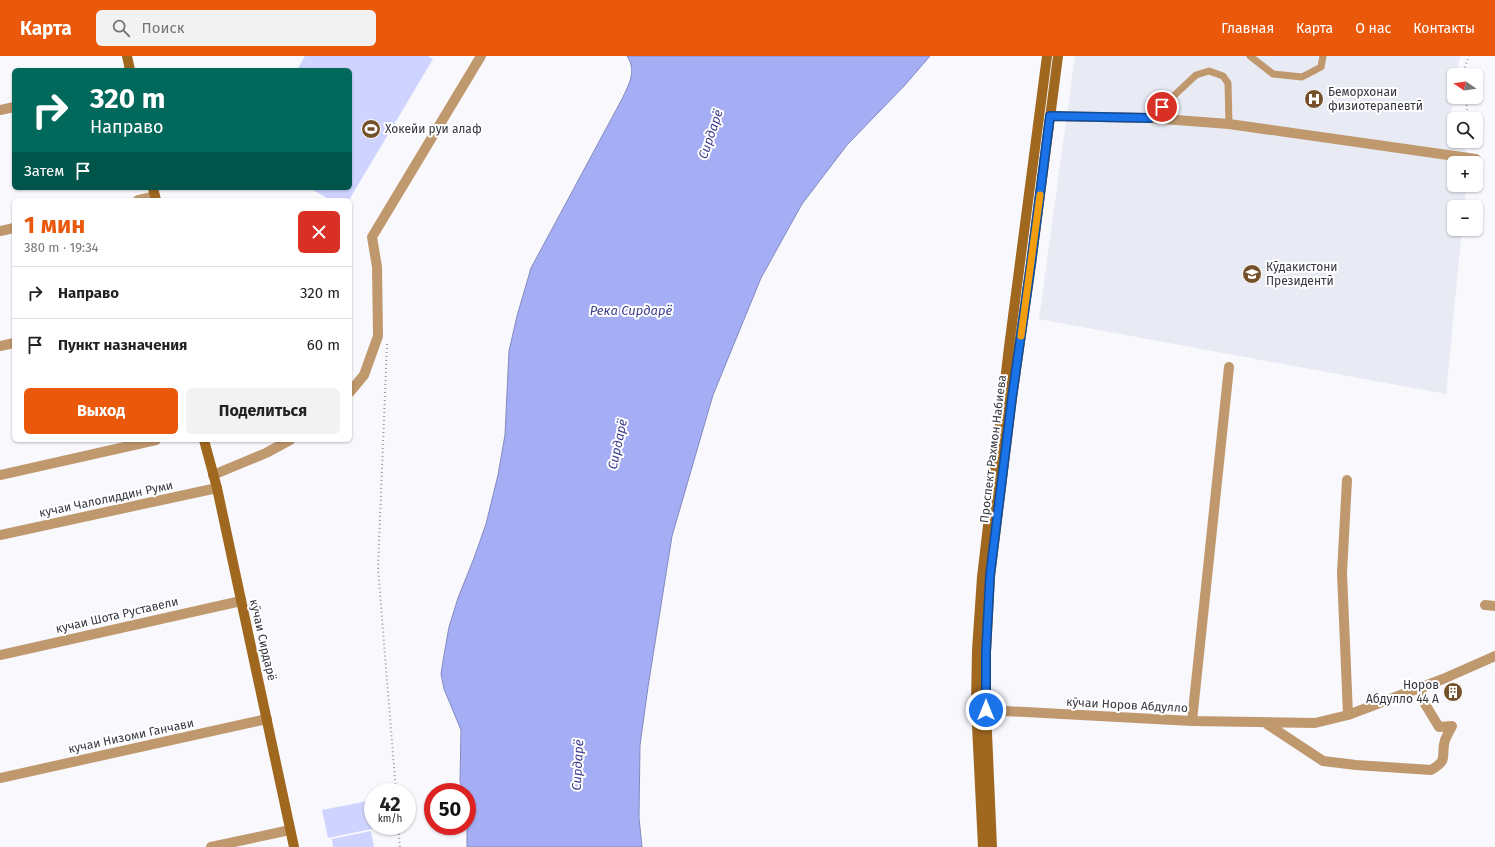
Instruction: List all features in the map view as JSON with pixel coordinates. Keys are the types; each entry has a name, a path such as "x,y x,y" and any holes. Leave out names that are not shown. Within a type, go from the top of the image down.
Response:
{"main road":[{"path":"127,56 130,68"},
{"name":"Проспект Рахмон Набиева","path":"983,847 976,705 977,650 982,577 1008,355 1047,56"},
{"name":"Проспект Рахмон Набиева","path":"992,847 986,710 986,652 990,576 1012,398 1058,56"},
{"name":"кӯчаи Сирдарё","path":"205,442 217,488 240,601 294,847"}],"street":[{"path":"352,390 364,375 378,336 377,267 372,237 482,56"},
{"path":"0,110 12,107"},
{"path":"1050,116 1150,118 1229,124 1455,156"},
{"path":"145,198 155,195"},
{"path":"0,231 12,228"},
{"path":"0,346 12,343"},
{"path":"1192,721 1228,367"},
{"path":"0,475 147,442"},
{"path":"213,475 266,453 286,442"},
{"path":"1347,480 1342,573 1348,715"},
{"name":"кучаи Чалолиддин Руми","path":"0,535 217,488"},
{"name":"кучаи Шота Руставели","path":"0,655 240,601"},
{"name":"кӯчаи Норов Абдулло","path":"986,710 1266,724 1315,723 1348,715 1420,688 1495,656"},
{"path":"1266,724 1323,761 1356,765 1431,770 1438,766 1443,760 1445,741 1452,726 1439,727 1425,704 1420,688"},
{"name":"кучаи Низоми Ганчави","path":"0,778 267,719"},
{"path":"211,847 290,830"}],"lane":[{"path":"1250,56 1273,74 1302,77 1321,67 1323,56"},
{"path":"1150,118 1196,75 1209,71 1223,76 1228,83 1229,124"}],"path":[{"path":"1465,68 1469,56"},
{"path":"378,336 388,343 378,568 395,783"},
{"path":"399,835 400,847"}],"shaded area":[{"name":"Хокейи руи алаф","path":"305,56 428,56 433,59 350,198 327,198 313,190 352,190 352,68 298,68"},
{"name":"Кӯдакистони Президентӣ","path":"1075,56 1460,56 1457,68 1447,68 1447,104 1452,104 1451,112 1447,112 1447,148 1463,148 1469,156 1447,156 1447,192 1466,192 1465,200 1447,200 1447,236 1461,236 1446,394 1039,319"},
{"path":"364,802 364,831 328,838 322,810"},
{"path":"364,832 364,835 372,835 374,847 333,847 332,839"}],"water":[{"name":"Река Сирдарё","path":"627,56 930,56 905,85 847,145 802,204 761,278 713,395 672,536 648,687 640,745 639,818 642,847 467,847 467,835 476,835 476,783 461,783 461,730 444,689 441,674 449,627 458,598 486,524 498,475 505,435 509,351 517,316 531,268 622,99 631,78 632,72"}],"slow traffic":[{"path":"1021,336 1040,195"}],"place":[{"name":"Беморхонаи физиотерапевтӣ","path":"1314,99"},
{"name":"Хокейи руи алаф","path":"371,129"},
{"name":"Кӯдакистони Президентӣ","path":"1252,274"},
{"name":"Норов Абдулло 44 А","path":"1453,692"}],"route":[{"path":"986,710 986,652 990,576 1012,398 1050,116 1150,118 1162,107"}],"water label":[{"name":"Сирдарё","path":"710,134"},
{"name":"Сирдарё","path":"617,444"},
{"name":"Сирдарё","path":"577,765"}]}
